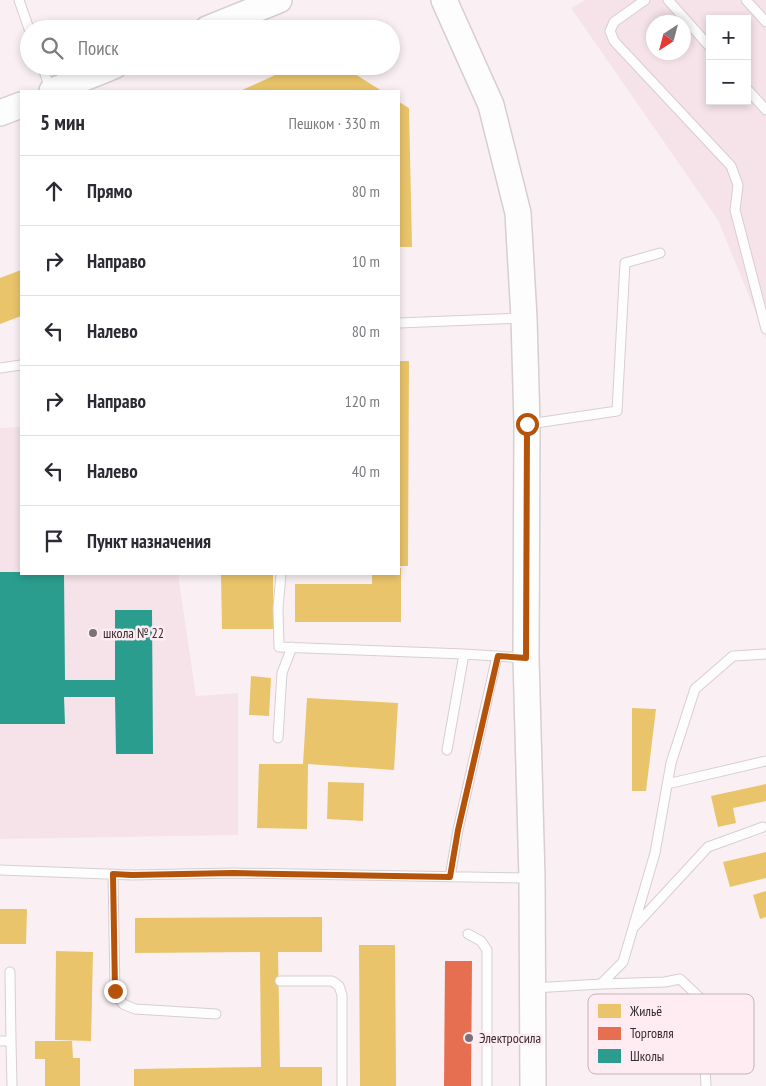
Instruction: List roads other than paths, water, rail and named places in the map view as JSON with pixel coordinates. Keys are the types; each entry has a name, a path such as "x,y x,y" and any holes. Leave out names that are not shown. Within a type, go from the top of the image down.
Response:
{"main road":[{"path":"229,20 279,0"},
{"path":"444,0 492,105 518,213 524,318 527,424 526,658 532,878 533,1086"},
{"path":"54,90 92,75"},
{"path":"0,114 20,105"}],"lane":[{"path":"19,0 26,20"},
{"path":"645,0 614,22 610,31 614,41 731,166 738,185 735,210 766,329"},
{"path":"668,0 706,43"},
{"path":"746,0 766,22"},
{"path":"46,75 52,90"},
{"path":"751,93 766,110"},
{"path":"527,424 617,411 625,263 660,252"},
{"path":"400,323 524,318"},
{"path":"0,368 20,365"},
{"path":"281,575 278,608 279,647 526,658"},
{"path":"278,738 282,673 292,647"},
{"path":"447,750 464,654"},
{"path":"601,984 624,962 655,853 671,763 695,689 733,656 766,654"},
{"path":"450,877 458,830 498,656"},
{"path":"667,784 766,761"},
{"path":"633,928 708,847 763,827"},
{"path":"0,870 132,875 233,873 532,878"},
{"path":"113,874 115,991 123,1004 135,1009 216,1014"},
{"path":"468,934 481,941 487,950 487,1086"},
{"path":"10,972 12,1086"},
{"path":"533,988 664,982 680,978 696,994"},
{"path":"280,980 332,981 339,986 342,995 342,1086"},
{"path":"0,1041 11,1041"}],"place":[{"name":"школа № 22","path":"93,633"},
{"name":"Электросила","path":"469,1038"}]}
